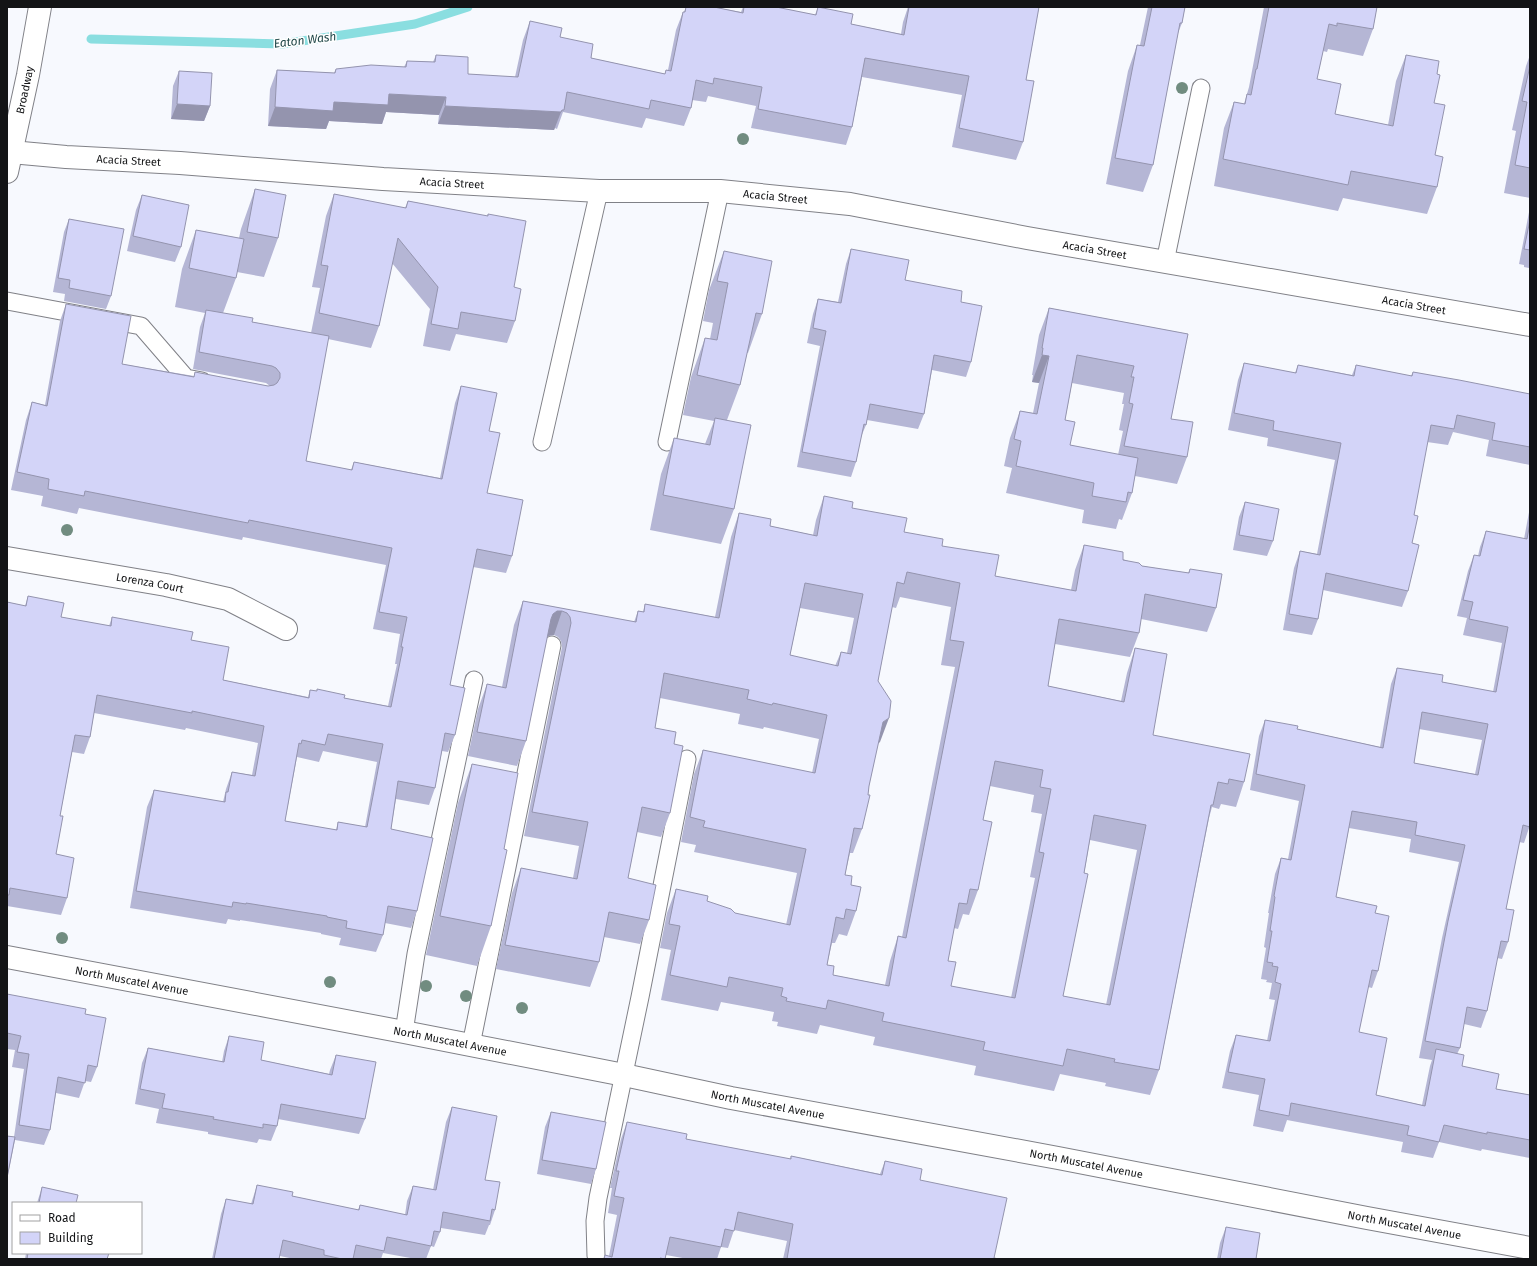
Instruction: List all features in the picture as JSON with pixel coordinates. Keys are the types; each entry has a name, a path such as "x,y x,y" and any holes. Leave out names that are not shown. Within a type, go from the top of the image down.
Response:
{"street":[{"name":"Broadway","path":"9,162 28,75 40,8"},
{"name":"Acacia Street","path":"9,162 66,157 180,163 383,179 599,191 720,191 850,204 1165,262 1530,325"},
{"name":"Lorenza Court","path":"7,558 166,585 228,599 286,629"},
{"name":"North Muscatel Avenue","path":"7,957 404,1032 624,1075 730,1098 1050,1156 1367,1218 1530,1248"}],"lane":[{"path":"1165,262 1201,88"},
{"path":"542,442 599,191"},
{"path":"667,442 720,191"},
{"path":"7,301 142,326 186,378 217,384"},
{"path":"470,1045 552,645"},
{"path":"404,1032 416,954 474,680"},
{"path":"596,1256 596,1221 598,1198 687,759"}],"building":[{"path":"686,7 714,7 743,13 744,7 776,7 816,15 818,7 853,14 851,24 904,35 909,7 1039,7 1026,80 1034,81 1023,142 959,128 969,76 865,58 852,127 758,109 762,87 714,78 713,84 696,80 691,108 651,100 649,109 567,92 564,110 561,112 445,106 446,97 389,94 388,105 334,102 333,111 275,107 277,70 335,73 336,69 371,65 406,67 407,61 435,62 436,55 468,57 468,74 518,77 530,21 562,28 560,37 593,44 591,58 665,74 666,70 671,71 683,12 685,12"},
{"path":"1152,7 1185,7 1182,23 1180,23 1153,165 1115,158 1137,45 1144,46"},
{"path":"1269,7 1377,7 1373,29 1337,23 1337,26 1329,24 1317,79 1341,84 1335,114 1393,126 1406,55 1439,61 1437,74 1440,75 1434,103 1445,105 1435,155 1443,157 1437,187 1351,171 1348,185 1223,159 1234,102 1245,104 1247,94 1251,95"},
{"path":"1530,66 1530,168 1515,165 1527,102 1522,101"},
{"path":"179,71 212,73 210,106 177,104"},
{"path":"255,189 286,195 278,238 247,232"},
{"path":"334,194 406,208 408,201 488,216 488,214 526,221 514,287 521,289 515,321 461,312 458,329 431,324 438,287 398,238 379,326 319,313 328,266 321,265"},
{"path":"142,195 189,205 181,247 133,236"},
{"path":"69,219 124,229 111,296 69,288 70,280 58,278"},
{"path":"1530,220 1530,250 1524,249"},
{"path":"196,230 244,239 236,278 189,268"},
{"path":"851,249 909,260 905,280 962,291 961,302 982,306 971,362 934,355 924,414 870,404 856,462 802,452 826,331 813,328 818,299 841,303"},
{"path":"724,251 772,261 762,314 756,313 740,385 697,375 705,338 717,340 728,283 717,281"},
{"path":"66,304 131,316 122,364 194,377 195,372 268,386 277,383 280,378 280,373 272,366 199,352 206,310 253,318 252,322 329,336 306,461 352,470 354,462 442,479 461,386 497,393 489,431 500,433 487,493 523,500 512,556 477,549 450,685 465,688 455,735 445,733 435,788 398,781 391,829 433,838 417,911 388,906 383,935 346,928 347,921 327,916 246,903 233,902 232,907 136,891 154,790 225,802 226,792 228,792 232,772 255,776 264,726 192,711 192,713 97,695 90,737 75,735 60,816 63,816 56,854 74,858 67,898 10,888 9,895 7,895 7,602 26,606 28,596 64,603 61,617 111,626 112,617 193,632 191,640 229,647 223,680 309,698 310,690 317,691 317,689 345,695 344,698 391,707 403,647 401,647 407,617 379,612 392,548 249,520 248,523 85,491 84,496 48,489 49,479 17,472 32,402 47,406","holes":["328,734 383,744 367,827 338,822 337,830 285,821 299,743 301,744 302,740 325,745"]},
{"path":"1049,308 1188,334 1171,419 1193,422 1187,457 1124,446 1133,404 1129,403 1134,377 1131,377 1134,366 1077,355 1065,420 1075,422 1070,445 1138,458 1132,493 1128,492 1126,502 1092,496 1094,483 1016,466 1021,441 1014,439 1020,411 1037,414 1049,356 1042,355 1042,348"},
{"path":"1244,363 1296,373 1298,365 1354,376 1356,365 1412,376 1413,372 1530,394 1530,447 1492,440 1495,423 1457,415 1454,429 1431,425 1414,515 1418,516 1412,543 1419,545 1408,591 1326,573 1318,619 1289,614 1300,551 1320,555 1341,443 1273,430 1274,421 1234,413"},
{"path":"715,418 751,425 734,509 663,495 674,438 710,445"},
{"path":"824,496 853,502 852,508 907,518 904,532 943,539 942,546 999,555 995,576 1076,591 1084,545 1123,552 1123,560 1139,563 1142,566 1189,573 1190,569 1222,574 1216,608 1145,594 1139,633 1059,619 1048,686 1124,702 1135,648 1167,654 1153,735 1250,754 1244,782 1229,779 1228,784 1218,782 1213,805 1211,805 1159,1070 1114,1062 1115,1059 1067,1049 1063,1066 983,1050 985,1042 882,1021 884,1013 828,1000 826,1009 786,1001 787,998 781,996 783,988 729,977 727,987 670,975 680,926 669,924 676,889 708,896 707,901 731,909 735,913 790,925 806,849 703,827 705,821 690,817 703,750 815,773 827,715 747,699 749,690 664,673 655,728 676,732 674,744 683,746 670,813 642,807 628,878 656,885 649,920 609,912 599,962 505,945 521,868 577,879 588,822 532,812 571,623 570,617 567,613 557,611 553,614 551,619 526,741 477,732 487,684 506,688 523,601 636,622 638,611 644,612 645,604 719,618 739,513 771,519 770,526 817,536","holes":["907,572 960,583 950,640 964,642 906,938 898,936 889,986 833,975 834,966 827,965 836,917 844,919 846,909 856,911 861,887 851,885 852,876 845,875 854,828 862,829 870,795 868,795 869,786 883,722 889,718 891,701 878,681 897,582 904,584","805,583 863,594 851,654 841,652 838,666 790,655","995,761 1043,770 1040,787 1051,789 1039,852 1044,853 1015,998 951,986 956,962 948,961 959,903 967,904 970,889 978,890 992,822 983,820","1094,815 1146,825 1110,1005 1063,996 1088,874 1084,873"]},
{"path":"1245,502 1279,509 1273,541 1239,535"},
{"path":"1530,523 1530,827 1523,825 1506,909 1514,910 1508,942 1501,941 1487,1011 1467,1007 1460,1048 1425,1041 1448,921 1465,845 1415,835 1417,822 1352,811 1336,897 1377,906 1375,913 1389,916 1378,971 1372,970 1359,1032 1387,1038 1376,1095 1425,1106 1436,1049 1464,1055 1462,1066 1499,1074 1496,1089 1530,1095 1530,1140 1487,1132 1487,1134 1444,1125 1439,1142 1407,1135 1409,1126 1291,1103 1289,1116 1259,1110 1265,1079 1228,1072 1236,1035 1270,1041 1281,984 1275,982 1278,967 1272,966 1273,963 1267,962 1272,931 1270,931 1274,896 1281,858 1291,860 1305,785 1256,774 1265,720 1298,726 1297,729 1383,748 1397,668 1443,675 1442,682 1496,692 1508,627 1469,619 1473,602 1463,600 1474,555 1480,556 1486,531 1527,539","holes":["1422,712 1488,724 1478,775 1414,763"]},
{"path":"472,764 518,773 504,849 507,850 491,926 440,916"},
{"path":"7,994 86,1009 85,1014 106,1018 97,1067 88,1065 85,1083 58,1077 50,1130 19,1125 29,1054 17,1052 21,1036 7,1033"},
{"path":"229,1036 264,1042 261,1060 332,1075 336,1055 376,1062 365,1119 281,1104 277,1126 263,1124 263,1128 213,1119 214,1117 162,1108 165,1094 140,1089 148,1048 224,1062"},
{"path":"452,1107 497,1116 485,1180 500,1182 495,1210 492,1209 490,1221 443,1212 440,1232 434,1231 431,1246 387,1237 384,1251 356,1245 353,1259 342,1259 324,1255 324,1250 283,1240 279,1259 214,1259 226,1199 253,1204 257,1185 293,1192 292,1196 359,1210 360,1205 407,1215 413,1186 436,1190"},
{"path":"551,1112 606,1122 596,1169 542,1160"},
{"path":"627,1122 687,1134 686,1139 791,1159 791,1156 882,1175 885,1161 922,1169 920,1180 1007,1198 994,1258 999,1259 787,1259 793,1224 738,1212 734,1231 725,1229 721,1247 670,1237 665,1259 604,1259 605,1255 612,1257 624,1198 614,1196 619,1171 616,1171"},
{"path":"7,1136 15,1137 7,1178"},
{"path":"42,1187 78,1195 76,1202 39,1202"},
{"path":"1226,1227 1260,1233 1256,1259 1220,1259"},
{"path":"28,1254 109,1254 107,1259 27,1259"}],"waterway":[{"name":"Eaton Wash","path":"91,39 282,44 415,24 468,7"}]}
